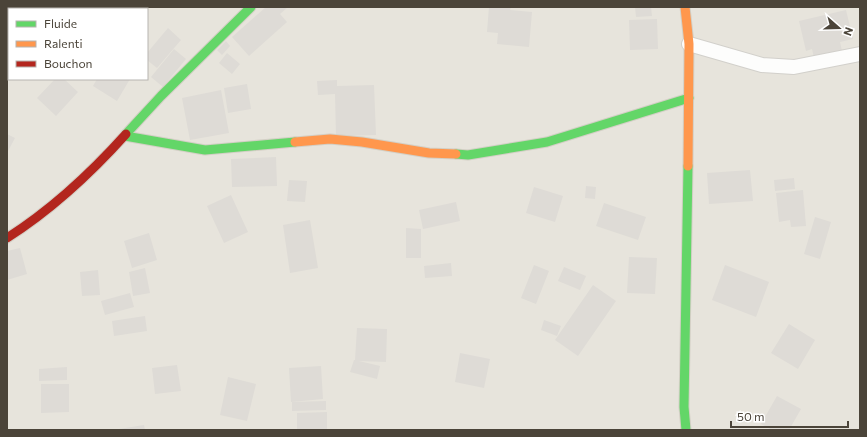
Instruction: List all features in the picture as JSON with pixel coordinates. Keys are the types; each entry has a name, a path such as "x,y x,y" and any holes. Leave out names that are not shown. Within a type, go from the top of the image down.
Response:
{"street":[{"path":"7,238 29,224 84,177 125,136 161,96 251,7"},
{"path":"685,7 689,44 684,407 686,430"},
{"path":"689,44 762,65 794,67 860,54"},
{"path":"125,136 205,150 330,139 362,142 429,153 468,155 547,142 689,98"}],"shaded area":[{"path":"7,7 860,7 860,430 7,430"}],"building":[{"path":"42,7 60,7 59,8"},
{"path":"72,7 98,7 98,8"},
{"path":"266,7 288,7 280,14 287,22 249,56 232,37"},
{"path":"489,7 511,7 510,10 532,12 529,47 497,44 498,33 487,32"},
{"path":"635,7 651,7 652,16 636,17"},
{"path":"846,10 853,39 840,42 844,60 816,66 812,49 806,51 799,21"},
{"path":"657,19 658,49 630,50 629,20"},
{"path":"168,28 181,40 157,68 148,61 148,52"},
{"path":"226,41 230,46 222,55 217,50"},
{"path":"174,49 186,59 163,87 151,77"},
{"path":"227,53 240,64 232,74 219,63"},
{"path":"54,80 65,80 78,92 56,116 37,98"},
{"path":"96,80 129,80 117,101 93,86"},
{"path":"337,80 337,86 374,85 376,135 336,136 335,94 318,95 317,81"},
{"path":"247,84 251,109 228,113 224,88"},
{"path":"221,90 229,133 190,140 182,98"},
{"path":"7,134 15,138 7,153"},
{"path":"276,157 277,186 232,187 231,159"},
{"path":"750,170 753,201 709,204 707,173"},
{"path":"794,178 795,189 775,191 774,180"},
{"path":"289,180 307,181 305,202 287,201"},
{"path":"586,186 596,187 595,199 585,198"},
{"path":"534,187 563,196 555,222 526,213"},
{"path":"803,190 806,226 791,227 790,220 779,222 776,193"},
{"path":"231,195 248,232 224,243 207,206"},
{"path":"456,202 460,221 423,229 419,210"},
{"path":"604,203 646,217 638,240 596,226"},
{"path":"815,217 831,222 820,259 804,254"},
{"path":"310,220 318,268 290,273 283,225"},
{"path":"406,228 421,229 421,258 406,258"},
{"path":"149,233 157,260 132,268 124,241"},
{"path":"20,248 27,274 7,280 7,251"},
{"path":"629,257 657,258 655,294 627,293"},
{"path":"451,263 452,276 425,278 424,266"},
{"path":"534,265 549,271 536,304 521,298"},
{"path":"725,265 769,282 756,317 712,300"},
{"path":"564,267 586,276 580,290 558,281"},
{"path":"145,268 150,293 133,296 129,272"},
{"path":"98,270 100,295 82,296 80,272"},
{"path":"593,285 616,301 578,356 555,340"},
{"path":"130,293 134,307 105,315 101,301"},
{"path":"145,316 147,331 114,336 112,321"},
{"path":"544,320 561,326 557,336 541,330"},
{"path":"789,324 815,340 798,369 771,353"},
{"path":"357,328 387,329 386,362 359,361 380,366 377,379 350,372 355,360"},
{"path":"460,353 490,359 484,388 455,382"},
{"path":"177,365 181,391 155,394 152,368"},
{"path":"321,366 323,399 291,402 289,368"},
{"path":"67,367 67,380 39,381 39,369"},
{"path":"228,377 256,384 247,421 220,415"},
{"path":"41,384 69,384 69,412 41,413"},
{"path":"777,396 801,409 789,430 772,430 761,424"},
{"path":"326,401 326,410 292,411 292,402"},
{"path":"327,412 327,430 297,430 297,413"},
{"path":"144,425 145,430 119,430 119,429"}],"traffic: fast":[{"path":"126,134 161,96 251,7"},
{"path":"456,154 468,155 547,142 689,98"},
{"path":"125,136 205,150 295,142"},
{"path":"686,430 684,407 688,166"}],"traffic: slow":[{"path":"685,7 689,44 688,166"},
{"path":"295,142 330,139 362,142 429,153 456,154"}],"traffic: jam":[{"path":"7,238 55,203 85,177 126,134"}]}
